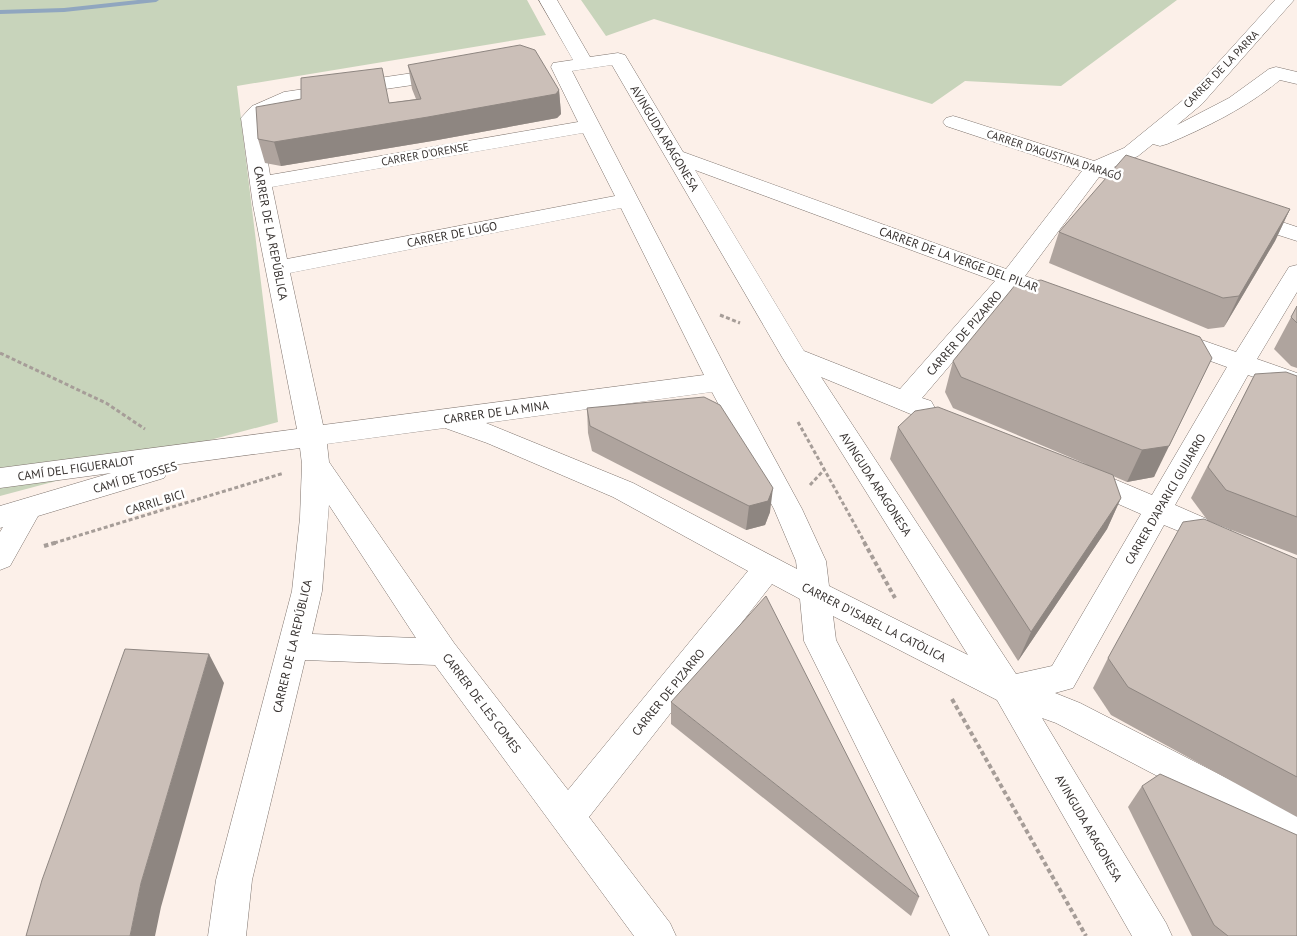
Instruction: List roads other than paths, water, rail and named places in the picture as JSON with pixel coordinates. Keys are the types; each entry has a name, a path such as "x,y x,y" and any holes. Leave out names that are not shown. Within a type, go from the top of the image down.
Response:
{"street":[{"path":"545,59 582,58 548,0"},
{"name":"CARRER DE LA PARRA","path":"1130,152 1195,100 1284,0"},
{"name":"AVINGUDA ARAGONESA","path":"970,936 820,641 811,561 788,509 720,382 560,67 582,58 618,59 795,357 1008,690 1153,936"},
{"name":"CARRER DE LA REPÚBLICA","path":"227,936 234,880 307,590 314,518 314,450 260,183 251,118 259,110 284,98 468,70"},
{"name":"CARRER DE LA PARRA","path":"1096,168 1209,118 1263,85 1276,73 1297,78"},
{"name":"CARRER D'AGUSTINA D'ARAGÓ","path":"953,122 1133,180"},
{"name":"CARRER D'ORENSE","path":"260,183 590,126"},
{"name":"CARRER DE LA VERGE DEL PILAR","path":"676,156 1076,302"},
{"name":"CARRER DE PIZARRO","path":"905,401 1011,278 1096,168"},
{"name":"CARRER DE LUGO","path":"277,268 628,200"},
{"path":"1224,210 1297,234"},
{"name":"CARRER D'APARICI GUIJARRO","path":"1008,690 1062,678 1242,363 1297,272"},
{"path":"1150,329 1297,383"},
{"path":"795,357 941,417"},
{"name":"CARRER DE LA MINA","path":"272,441 314,450 447,419 720,382"},
{"name":"CARRER D'ISABEL LA CATÒLICA","path":"447,419 496,436 623,490 814,593 1008,690 1068,713 1297,832"},
{"name":"CAMÍ DEL FIGUERALOT","path":"0,478 272,441"},
{"name":"CAMÍ DE TOSSES","path":"0,517 148,472 272,441"},
{"name":"CARRER DE LES COMES","path":"314,450 443,652 568,816 656,936"},
{"path":"1059,467 1245,548"},
{"path":"0,558 28,508"},
{"name":"CARRER DE PIZARRO","path":"568,816 768,568"},
{"path":"293,646 443,652"}],"waterway":[{"path":"0,12 64,10 156,0"}]}
